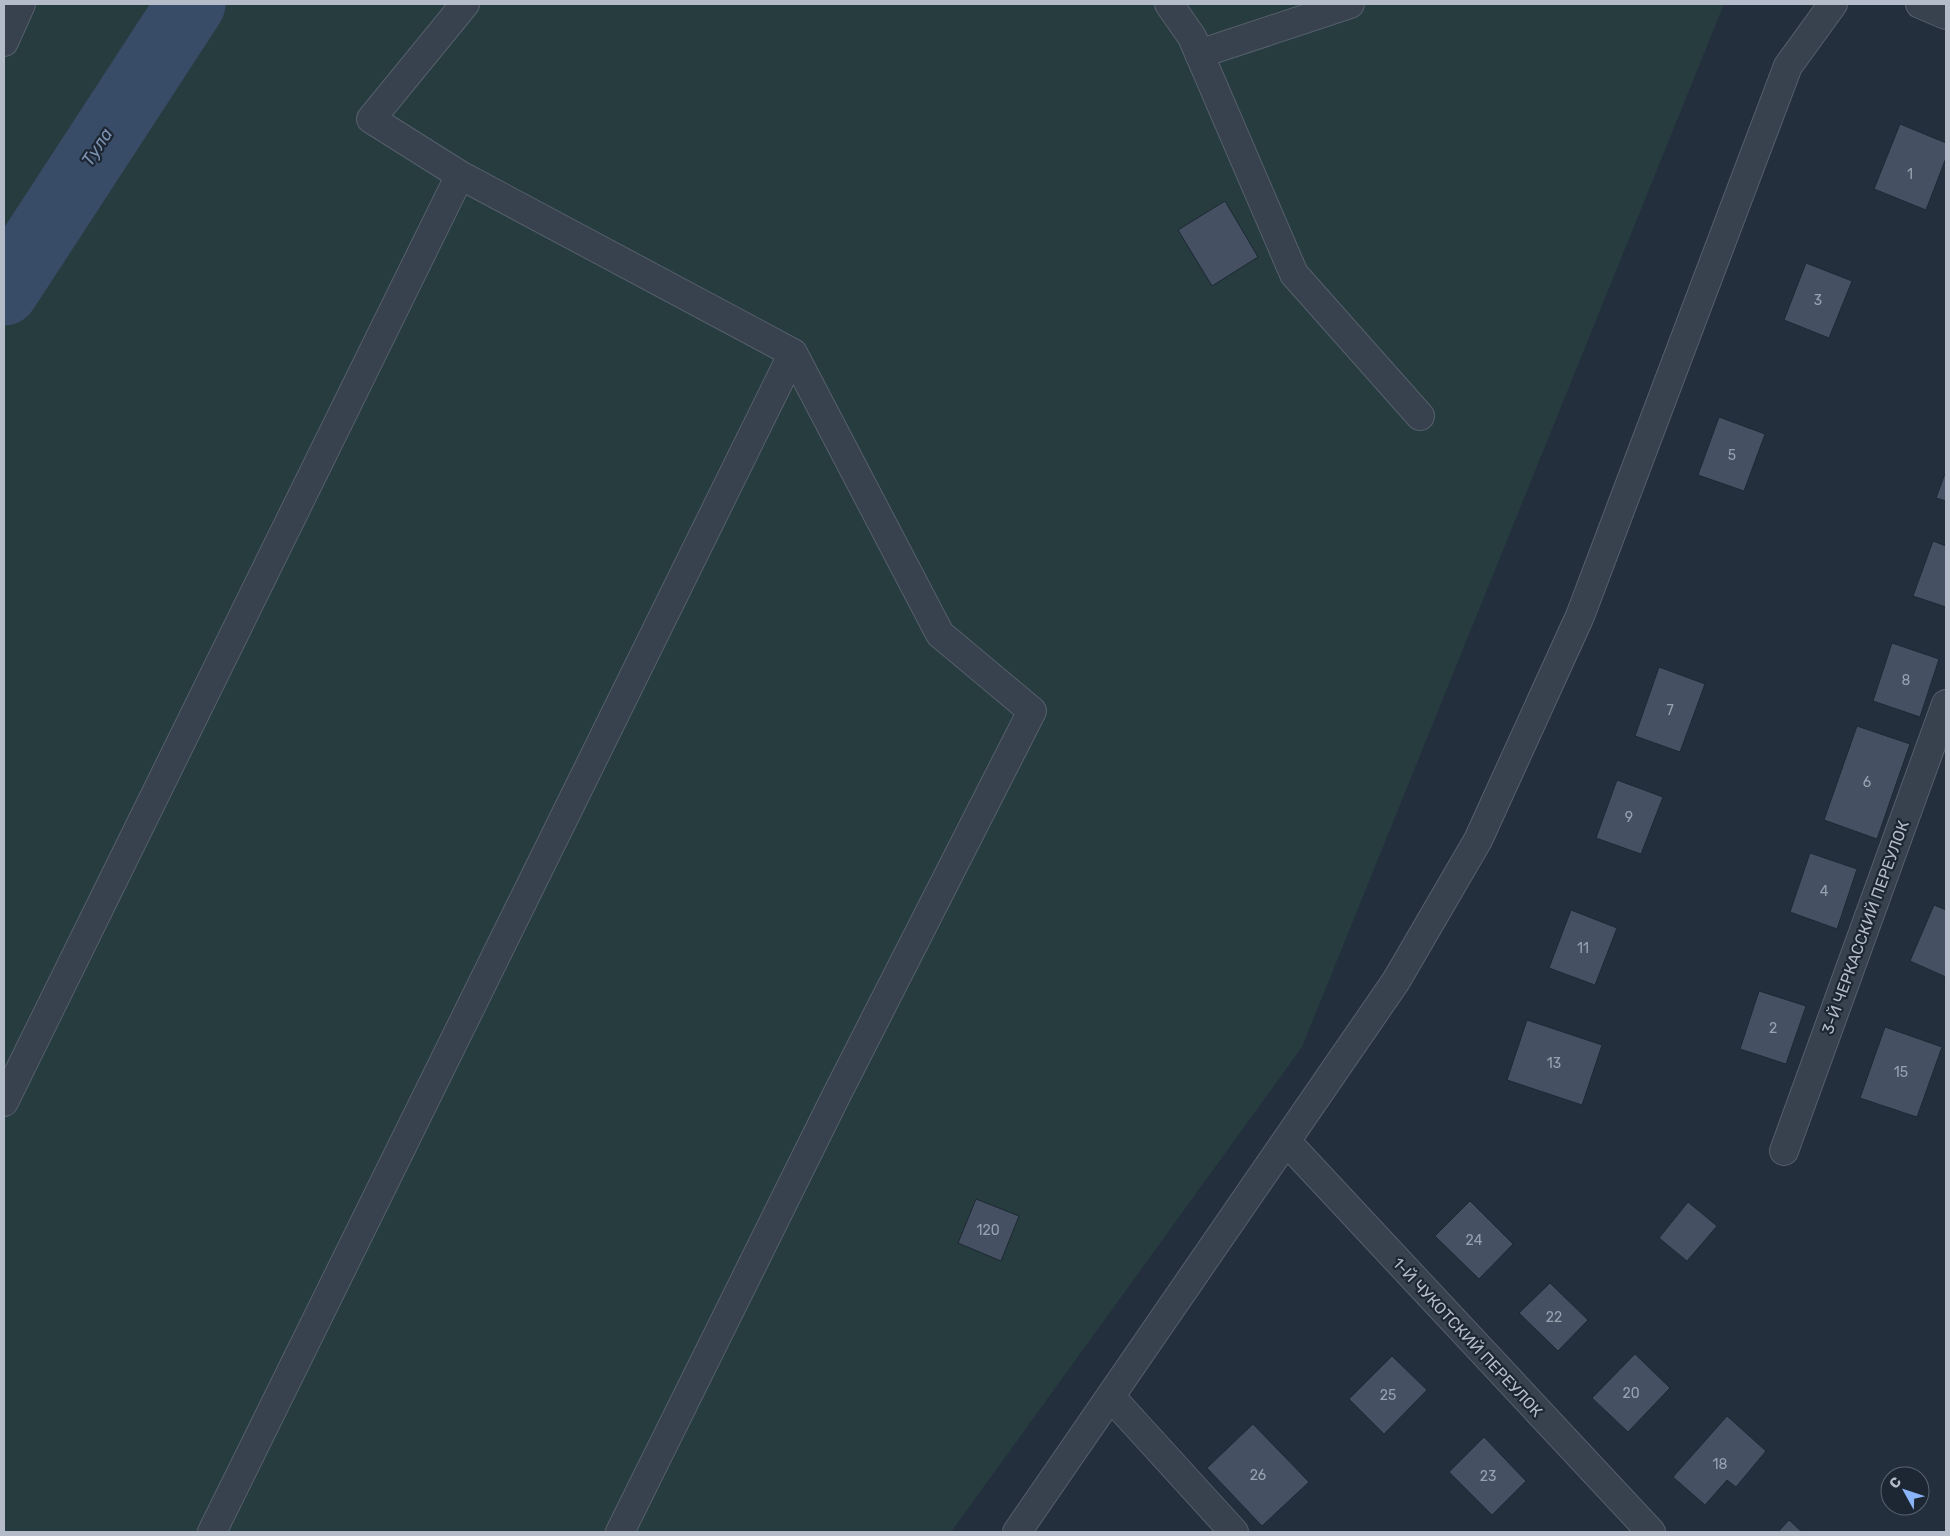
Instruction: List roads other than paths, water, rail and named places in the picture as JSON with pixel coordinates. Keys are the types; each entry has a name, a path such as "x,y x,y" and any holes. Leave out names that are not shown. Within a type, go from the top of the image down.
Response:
{"street":[{"path":"4,42 20,4"},
{"path":"465,4 371,119 460,175 792,353 940,634 1032,711 835,1098 620,1532"},
{"path":"1169,4 1192,37 1294,274 1420,416"},
{"path":"1199,54 1350,4"},
{"path":"1017,1532 1396,982 1478,840 1580,616 1788,66 1834,4"},
{"path":"1920,4 1946,15"},
{"path":"4,1102 460,175"},
{"path":"212,1532 792,353"},
{"name":"3-Й ЧЕРКАССКИЙ ПЕРЕУЛОК","path":"1784,1151 1946,704"},
{"name":"1-Й ЧУКОТСКИЙ ПЕРЕУЛОК","path":"1286,1141 1651,1532"},
{"path":"1110,1397 1234,1532"}],"waterway":[{"name":"Тула","path":"4,291 191,4"}]}
